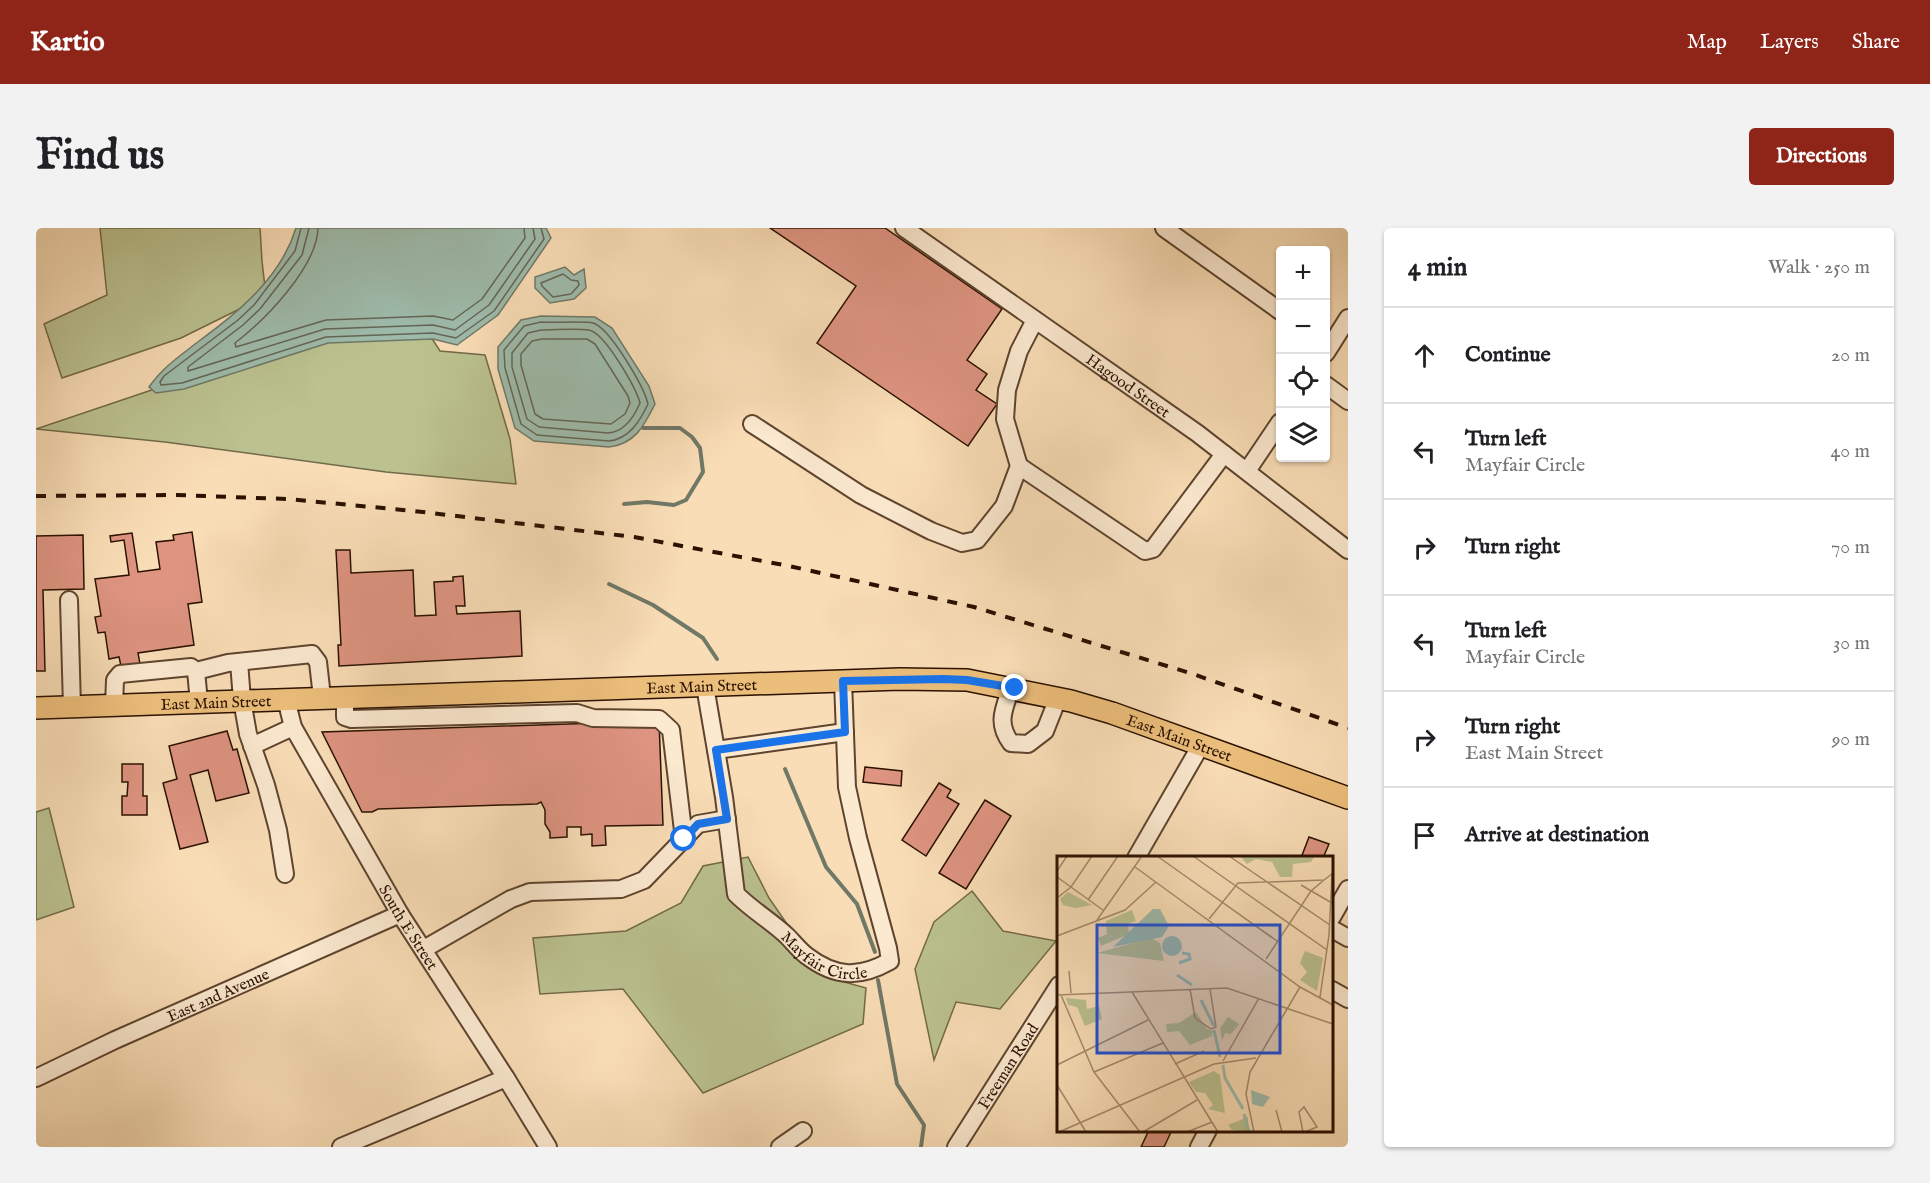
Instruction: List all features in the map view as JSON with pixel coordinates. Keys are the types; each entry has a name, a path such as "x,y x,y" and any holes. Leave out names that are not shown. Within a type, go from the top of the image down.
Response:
{"main road":[{"name":"East Main Street","path":"36,708 321,698 345,707 483,692 843,681 967,680 1058,698 1112,713 1348,798"}],"street":[{"name":"Hagood Street","path":"904,228 1224,454 1348,550"},
{"path":"1164,228 1276,307"},
{"path":"1330,343 1348,318"},
{"path":"752,424 861,495 931,531 962,543 977,540 1004,506 1019,466 1005,419 1007,390 1019,351 1035,320"},
{"path":"1330,388 1348,400"},
{"path":"1247,471 1276,429"},
{"path":"1019,466 1145,551 1153,549 1224,454"},
{"path":"69,600 72,707"},
{"path":"196,671 239,662 312,654 318,662 321,698"},
{"path":"239,662 242,700 252,746 266,785 278,830 285,874"},
{"path":"114,705 115,680 120,674 191,667 196,671 199,702"},
{"name":"Mayfair Circle","path":"705,686 727,819 736,894 788,937 807,956 833,970 851,975 872,971 890,961 847,787 843,681"},
{"path":"1011,688 1002,716 1003,733 1011,743 1028,744 1045,731 1058,698"},
{"path":"483,692 484,716"},
{"name":"South E Street","path":"286,699 293,727 400,914 548,1147"},
{"path":"345,707 351,719 577,713 593,718 659,719 671,730 684,839"},
{"path":"252,746 293,727"},
{"path":"716,750 845,732"},
{"path":"1138,856 1201,745"},
{"path":"424,949 511,899 530,892 621,889 644,880 698,824 727,819"},
{"path":"1333,915 1348,889"},
{"name":"East 2nd Avenue","path":"36,1078 115,1040 400,914"},
{"path":"1333,930 1348,938"},
{"name":"Freeman Road","path":"956,1147 1057,988"},
{"path":"1333,991 1348,999"},
{"path":"341,1147 506,1078"},
{"path":"780,1147 803,1131"},
{"path":"1199,1147 1207,1132"}],"green space":[{"path":"100,228 260,228 266,296 181,338 62,378 44,324 107,295"},
{"path":"420,320 440,351 485,355 510,439 516,484 386,472 165,442 36,429 202,373"},
{"path":"49,808 74,907 36,920 36,812"},
{"path":"748,857 769,898 823,976 866,988 863,1024 703,1093 623,989 540,994 533,938 626,931 681,903 703,866"},
{"path":"972,891 1003,931 1056,941 1000,1009 956,1002 934,1060 915,969 934,922"}],"water":[{"path":"296,228 546,228 551,238 498,315 457,345 433,339 328,343 184,389 156,393 149,387 172,362 229,318 257,292 280,262"},
{"path":"565,267 574,275 584,269 586,288 574,299 550,303 535,288 535,277"},
{"path":"541,316 595,317 612,328 649,386 655,404 638,433 632,438 609,447 534,441 515,428 498,369 498,347 521,320"}],"building":[{"path":"770,228 885,228 1002,309 967,360 987,374 976,390 997,404 968,446 817,343 856,286"},
{"path":"192,532 202,602 188,604 194,645 138,653 140,664 121,666 119,657 109,659 105,632 98,633 95,617 101,616 95,579 129,575 124,540 111,542 110,536 132,533 138,572 160,569 156,542 174,540 173,535"},
{"path":"83,535 84,589 43,590 45,671 36,671 36,536"},
{"path":"336,550 350,550 351,573 413,570 415,616 436,615 434,582 453,581 453,577 463,576 465,606 456,606 457,614 520,611 522,656 339,666 338,645 341,645"},
{"path":"659,721 663,825 605,826 606,845 592,846 592,834 581,835 581,827 567,827 567,837 550,838 550,832 545,824 545,810 541,802 537,804 378,809 372,812 362,812 322,732"},
{"path":"227,731 233,750 237,749 249,793 216,801 208,770 190,775 208,842 180,849 163,783 177,779 169,746"},
{"path":"122,764 143,764 143,796 147,796 147,815 122,815 122,796 127,796 128,782 122,782"},
{"path":"865,767 902,771 901,786 863,782"},
{"path":"939,783 951,790 947,797 959,804 926,856 902,840"},
{"path":"985,800 1011,816 966,889 939,873"},
{"path":"1309,837 1329,844 1324,856 1302,856"},
{"path":"1148,1132 1171,1132 1164,1147 1141,1147"}],"waterway":[{"path":"624,504 647,502 674,505 686,500 703,472 700,448 692,437 680,428 643,428"},
{"path":"609,584 653,605 703,638 717,659"},
{"path":"785,769 826,867 857,904 875,952"},
{"path":"878,980 897,1084 924,1125 921,1147"}],"railway":[{"path":"36,496 176,495 287,499 414,511 634,537 789,566 974,607 1190,673 1348,728"}],"route":[{"path":"684,839 698,824 727,819 716,750 845,732 843,681 943,679 967,680 1015,688"}]}
